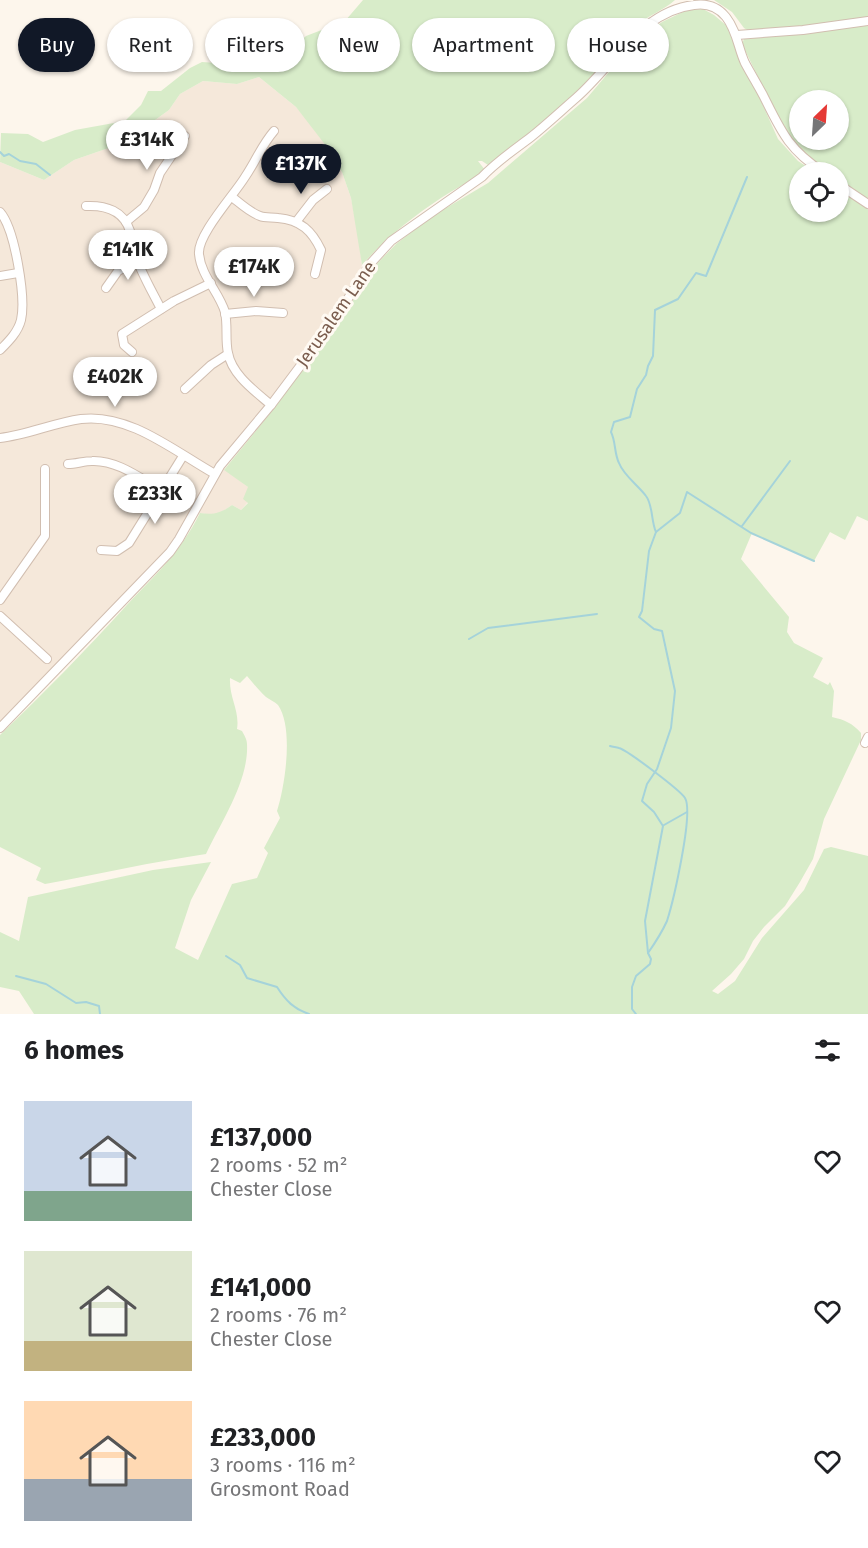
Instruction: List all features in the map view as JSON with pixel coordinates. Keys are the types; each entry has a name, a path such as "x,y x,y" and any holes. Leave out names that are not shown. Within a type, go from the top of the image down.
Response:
{"street":[{"name":"Jerusalem Lane","path":"0,728 170,552 215,474 271,405 331,325 369,264 391,241 482,177 493,165 532,136 584,91 626,43 671,11 705,4 713,6 726,18 737,35"},
{"path":"808,162 779,129 745,62 737,35 803,30 868,21"},
{"path":"271,405 243,380 228,354 225,314 220,299 203,270 198,252 203,237 216,216 232,197 263,144 274,131"},
{"path":"126,222 144,207 154,190 160,173 185,136"},
{"path":"296,222 313,200 327,189"},
{"path":"849,191 868,204"},
{"path":"232,197 248,210 262,217 281,218 302,224 314,236 321,250 315,274"},
{"path":"86,206 97,205 108,208 119,213 126,222 138,261 161,309"},
{"path":"0,212 11,230 24,306 20,322 12,338 0,350"},
{"path":"106,288 118,271 138,261"},
{"path":"0,276 18,273"},
{"path":"132,352 124,345 122,334 161,309 211,283"},
{"path":"225,314 256,311 283,314"},
{"path":"185,389 211,365 228,354"},
{"path":"0,438 80,419 104,418 132,427 160,441 215,474"},
{"path":"101,550 117,551 129,543 183,456"},
{"path":"68,464 92,461 108,463 128,470 161,490"},
{"path":"0,600 45,536 45,469"},
{"path":"0,616 47,659"}],"shaded area":[{"path":"259,77 296,107 314,127 342,172 351,198 358,234 362,265 359,278 351,293 220,465 248,487 248,502 241,510 232,505 212,515 200,513 170,552 0,728 0,162 44,180 74,160 123,143 169,110 180,94 203,81 237,84"}],"green space":[{"path":"363,0 675,0 647,18 567,18 567,72 596,72 582,89 488,165 478,161 485,170 409,221 362,265 351,198 342,172 330,151 296,107 259,77 237,84 203,81 180,94 169,110 123,143 74,160 44,180 0,162 1,133 28,134 43,142 75,130 125,121 141,105 148,91 161,91 185,72 193,72 193,66 202,62 205,62 205,72 305,72 305,37 317,32 317,72 400,72 400,18 348,18"},
{"path":"714,0 868,0 868,17 826,25 749,31 732,12"},
{"path":"703,9 727,26 743,67 778,139 800,162 789,162 789,222 849,222 849,196 868,209 868,521 857,516 845,540 830,532 814,561 752,533 741,559 789,617 787,632 794,643 823,658 813,677 828,685 830,682 834,691 832,717 855,727 861,733 861,740 824,819 813,859 800,882 785,906 753,941 744,959 712,991 718,994 735,981 762,938 804,890 824,849 831,847 868,856 868,1014 34,1014 19,991 0,987 0,932 19,941 28,897 153,870 211,862 191,900 175,948 198,960 232,884 257,878 268,853 264,848 280,818 277,811 285,773 286,728 278,705 263,695 247,676 240,683 230,678 238,722 237,729 242,731 247,742 246,758 239,787 206,854 45,884 36,880 41,868 0,847 0,735 64,672 157,573 184,540 200,513 217,513 232,505 241,510 248,503 243,499 248,487 224,470 268,416 332,330 352,302 365,276 396,244 431,217 488,183 587,98 609,72 669,72 669,19 687,10"},
{"path":"868,23 868,199 849,186 849,162 814,162 801,150 849,150 849,90 789,90 789,138 742,44 744,39"}],"waterway":[{"path":"0,152 4,156 9,154 20,161 36,164 50,175"},
{"path":"636,1014 632,1009 632,987 636,976 650,964 651,959 648,953 645,921 663,826 654,812 642,801 647,784 657,769 671,728 675,691 662,631 654,629 639,617 642,611 649,551 656,532 650,504 646,496 621,468 611,432 614,422 630,417 637,389 646,375 653,356 655,310 678,299 696,273 706,276 747,177"},
{"path":"742,526 790,461"},
{"path":"656,532 680,513 687,492 751,533 814,561"},
{"path":"469,639 488,628 597,614"},
{"path":"610,746 624,750 664,779 685,798 687,807 682,858 670,911 663,929 648,953"},
{"path":"664,825 687,812"},
{"path":"226,956 240,965 247,978 277,987 291,1004 309,1014"},
{"path":"16,976 46,984 76,1003 86,1002 99,1006 100,1014"}]}
